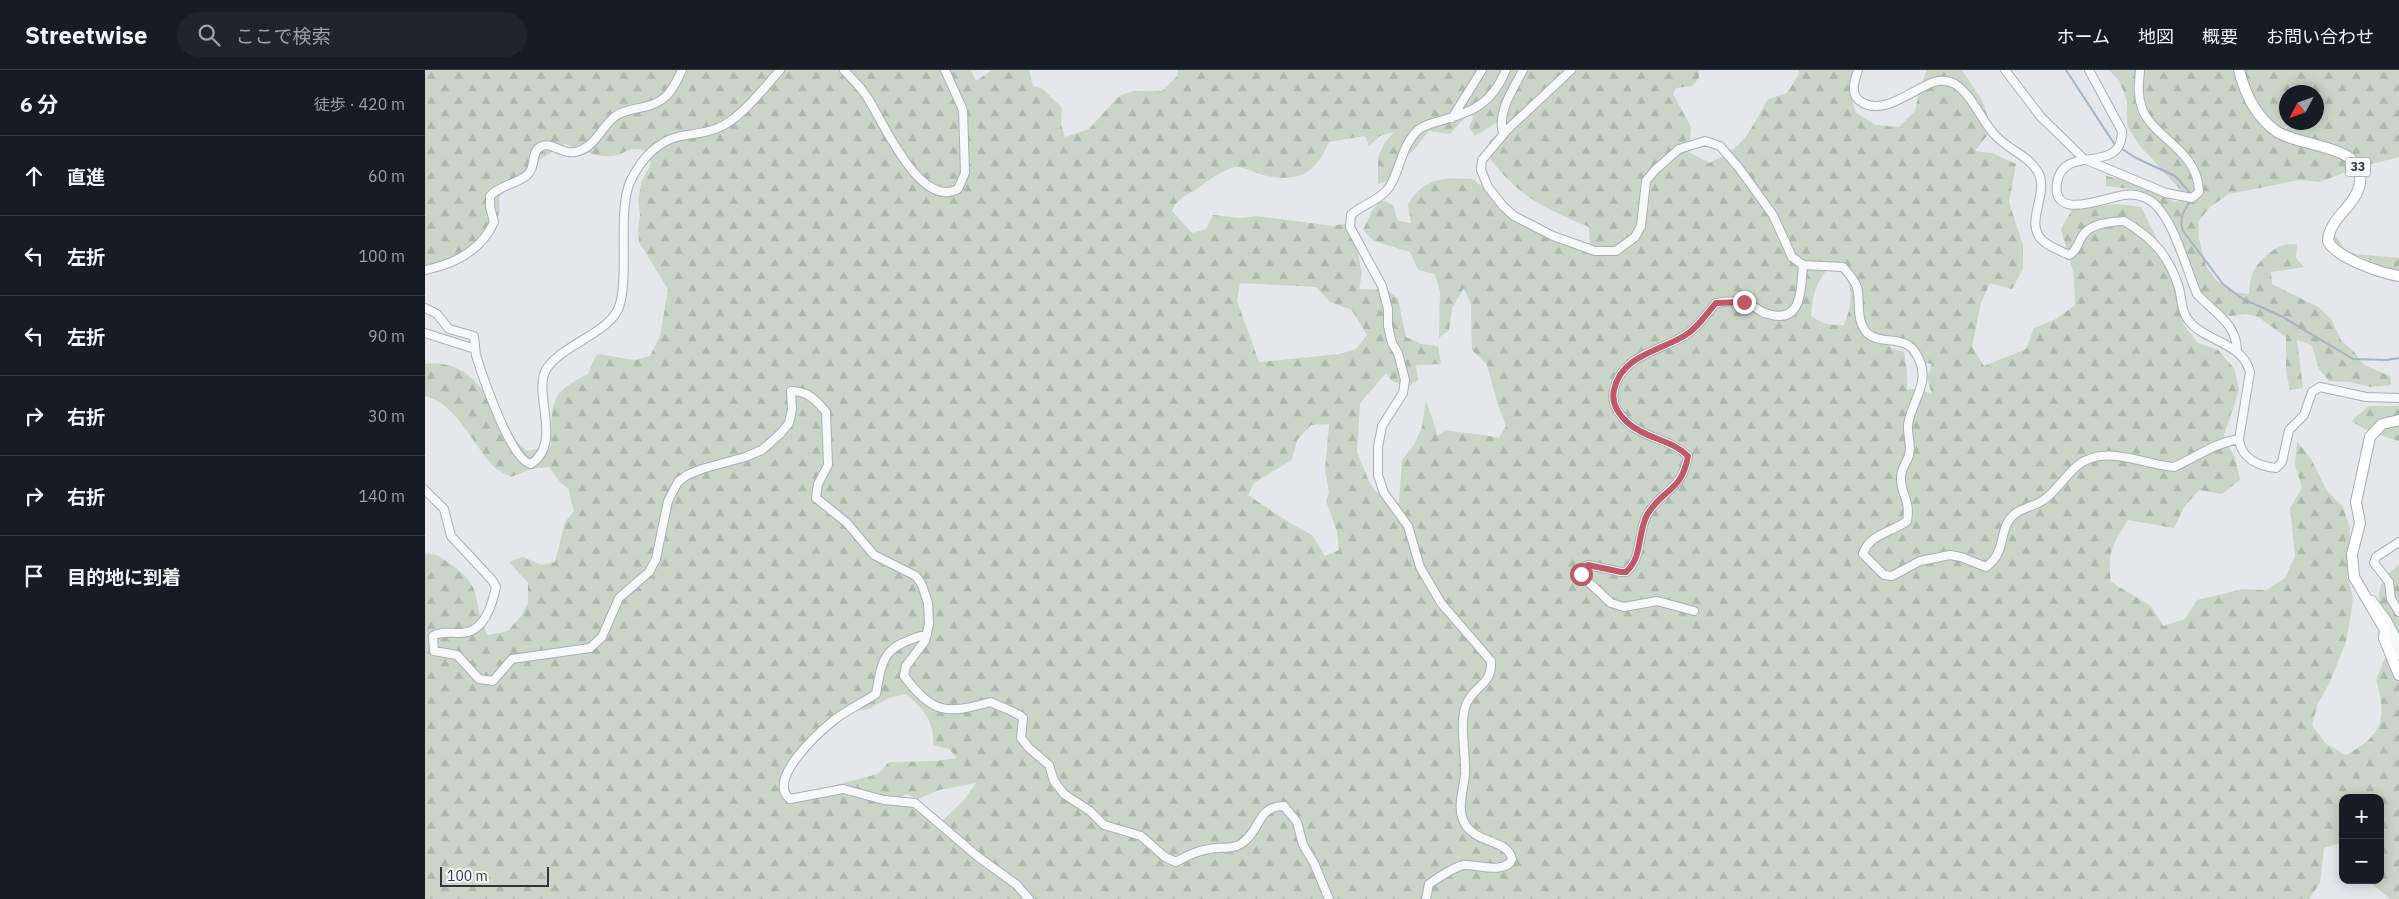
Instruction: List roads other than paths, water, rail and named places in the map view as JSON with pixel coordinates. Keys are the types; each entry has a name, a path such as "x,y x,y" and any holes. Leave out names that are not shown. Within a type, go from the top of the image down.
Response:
{"main road":[{"name":"33","path":"2239,70 2247,95 2255,110 2278,133 2305,143 2343,153 2355,160 2360,174 2360,185 2354,200 2330,231 2328,241 2336,252 2380,273 2399,276"},
{"path":"2399,420 2382,424 2370,437 2356,502 2360,523 2352,554 2354,576 2385,630 2384,638 2399,675"}],"street":[{"path":"425,270 453,262 488,237 495,222 489,196 498,188 526,176 533,168 535,152 541,146 551,145 566,154 581,151 596,139 615,116 624,111 657,104 673,90 682,70"},
{"path":"425,308 437,314 449,329 474,336 474,345 491,398 518,454 526,463 531,464 543,451 546,409 543,376 548,367 561,354 608,321 620,306 623,288 625,209 633,176 649,154 660,144 677,137 711,132 735,118 781,70"},
{"path":"844,70 867,96 897,149 910,167 931,189 945,193 957,189 965,173 963,110 945,70"},
{"path":"1452,118 1482,70"},
{"path":"1426,899 1429,884 1462,865 1491,868 1507,865 1512,859 1511,854 1503,846 1471,834 1461,815 1465,775 1463,713 1470,696 1489,678 1492,671 1491,661 1441,603 1421,567 1409,526 1384,493 1378,475 1377,447 1382,426 1403,393 1405,380 1398,353 1392,343 1388,326 1388,309 1382,286 1350,227 1351,215 1387,190 1403,151 1419,130 1428,124 1466,114 1479,107 1495,89 1506,70"},
{"path":"1503,134 1501,118 1506,102 1523,70"},
{"path":"1571,70 1503,134 1491,147 1481,165 1488,187 1503,206 1524,223 1553,236 1605,253 1616,251 1635,237 1641,226 1646,181 1655,170 1679,149 1689,144 1705,141 1720,146 1739,168 1773,216 1792,257 1803,265 1843,267 1857,287 1859,315 1864,330 1871,336 1899,341 1915,351 1921,367 1923,381 1908,425 1911,447 1901,474 1909,509 1907,521 1872,539 1866,545 1863,554 1883,575 1892,576 1920,561 1950,555 1961,557 1986,567 1993,562 2003,542 2010,517 2020,509 2042,502 2079,464 2094,457 2128,457 2174,467 2225,441 2239,439"},
{"path":"1858,70 1853,87 1854,94 1861,102 1875,106 1885,105 1934,82 1947,80 1955,84 1966,95 1994,135 2027,159 2038,172 2041,182 2035,220 2036,232 2043,241 2069,255 2074,253 2084,234 2093,227 2124,221 2145,234 2163,254 2172,270 2183,312 2190,323 2237,351 2247,363 2250,372 2239,439 2240,449 2247,457 2268,467 2276,468 2282,462 2289,430 2304,415 2312,392 2320,386 2366,397 2399,398"},
{"path":"2005,70 2041,117 2084,159 2166,194 2192,198 2199,192 2195,172 2186,158 2142,110 2138,95 2140,70"},
{"path":"2089,70 2122,131 2122,139 2118,148 2109,157 2084,159 2073,162 2063,169 2056,185 2059,197 2063,201 2078,206 2095,204 2125,194 2141,196 2154,203 2166,218 2197,294 2206,305 2217,311 2229,326 2237,344 2237,351"},
{"path":"1694,610 1657,601 1617,606 1611,603 1581,574 1582,568 1588,565 1626,572 1634,565 1646,516 1680,481 1686,471 1688,456 1680,448 1641,431 1629,423 1616,409 1612,398 1615,384 1620,373 1635,359 1686,336 1700,324 1716,303 1744,302 1767,314 1787,315 1797,307 1801,295 1803,265"},
{"path":"425,333 472,348 474,345"},
{"path":"425,490 444,509 451,536 476,562 496,587 483,622 474,631 437,633 433,636 433,651 457,655 479,679 493,681 513,659 590,648 602,637 619,598 649,572 656,559 668,501 678,482 687,475 702,469 745,458 762,450 781,434 789,423 791,391 800,391 813,397 826,412 829,434 827,465 818,484 816,498 847,523 874,555 915,576 922,585 928,604 929,624 921,648 906,666 904,676 918,694 931,704 943,709 960,710 991,702 1005,710 1019,714 1023,718 1021,738 1029,748 1049,765 1054,781 1064,794 1090,811 1104,825 1141,836 1165,857 1176,862 1210,848 1236,848 1247,840 1267,810 1272,806 1284,806 1297,822 1303,846 1314,863 1329,899"},
{"path":"2399,542 2376,557 2374,563 2389,582 2391,599 2399,612"},
{"path":"2361,590 2367,593 2387,620 2399,643"},
{"path":"2385,630 2399,654"},
{"path":"927,634 901,643 889,652 882,662 876,694 833,721 813,740 784,776 784,790 790,799 843,789 884,800 915,803 977,856 1017,885 1029,899"}],"waterway":[{"path":"2066,70 2115,145"},
{"path":"2119,147 2136,158 2175,176 2192,195"},
{"path":"2191,201 2186,208 2181,222 2183,231 2223,284 2243,299 2281,316 2353,359 2387,360 2399,358"}]}
